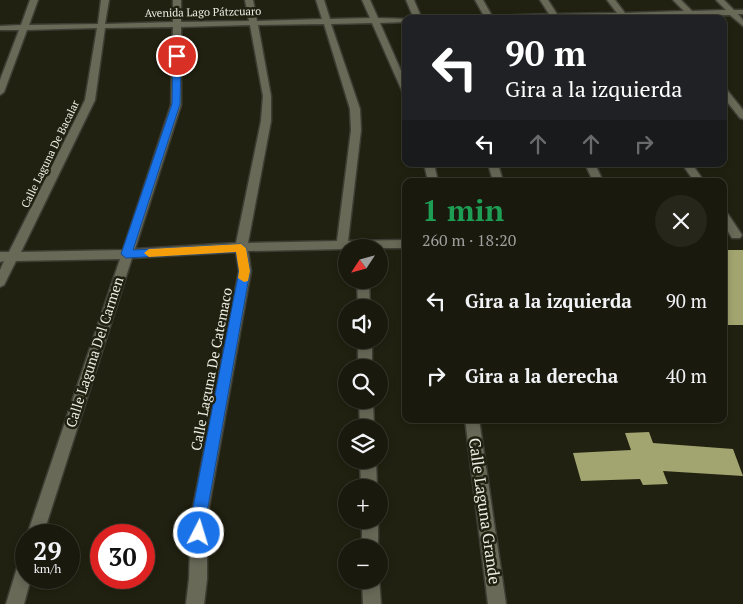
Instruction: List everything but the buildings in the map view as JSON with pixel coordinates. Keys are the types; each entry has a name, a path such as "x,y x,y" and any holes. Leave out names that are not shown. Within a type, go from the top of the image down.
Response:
{"street":[{"path":"0,92 34,0"},
{"name":"Calle Laguna De Bacalar","path":"0,282 90,100 105,0"},
{"name":"Calle Laguna Del Carmen","path":"39,524 176,104 177,0"},
{"name":"Calle Laguna De Catemaco","path":"195,604 198,579 199,518 245,271 241,248 266,121 266,96 251,22 249,0"},
{"path":"320,0 355,109 356,130 343,239"},
{"path":"366,0 373,20 402,82"},
{"path":"410,0 416,15"},
{"path":"479,0 488,15"},
{"path":"544,0 553,15"},
{"path":"611,0 622,14"},
{"path":"677,0 690,13"},
{"path":"720,0 743,24"},
{"path":"673,15 743,12"},
{"path":"610,15 644,15"},
{"name":"Avenida Lago Pátzcuaro","path":"0,28 402,20"},
{"path":"727,96 743,116"},
{"path":"689,167 697,178"},
{"path":"727,220 740,235"},
{"path":"727,235 740,235"},
{"path":"388,245 402,244"},
{"path":"0,257 338,245"},
{"name":"Calle Laguna Grande","path":"473,423 497,604"},
{"path":"15,604 19,589"},
{"path":"371,589 372,604"}],"slow traffic":[{"path":"149,253 241,248 245,271 244,278"}],"route":[{"path":"177,56 176,104 126,254 241,248 245,271 199,518 199,533"}]}
